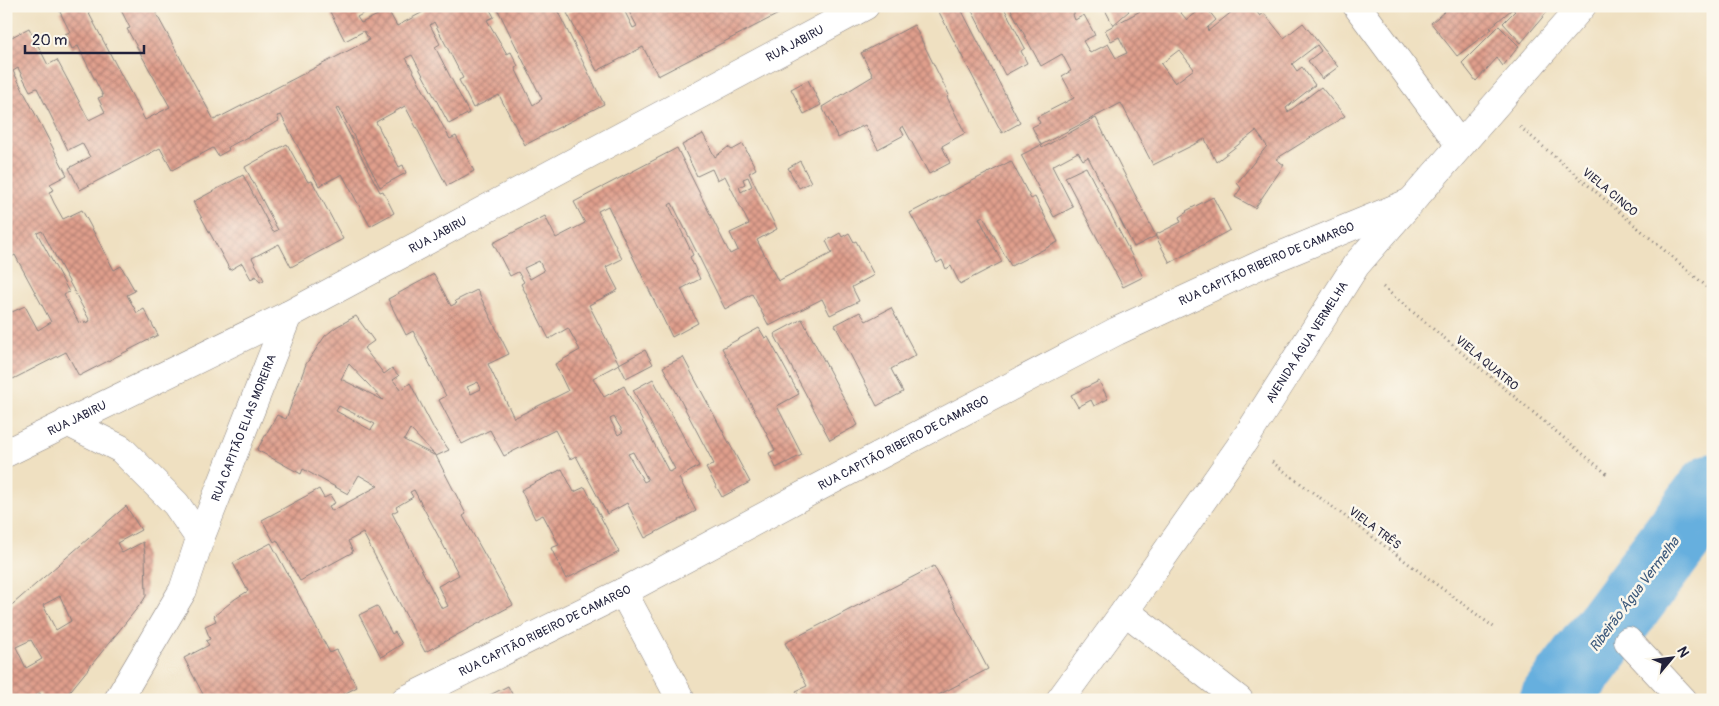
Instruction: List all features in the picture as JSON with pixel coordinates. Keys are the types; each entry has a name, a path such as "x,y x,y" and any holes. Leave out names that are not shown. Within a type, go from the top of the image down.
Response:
{"street":[{"name":"RUA JABIRU","path":"6,453 288,315 865,6"},
{"path":"1357,6 1460,144"},
{"name":"AVENIDA ÁGUA VERMELHA","path":"1060,700 1244,441 1356,265 1582,6"},
{"name":"RUA CAPITÃO RIBEIRO DE CAMARGO","path":"405,700 623,592 1117,331 1275,258 1411,202"},
{"name":"RUA CAPITÃO ELIAS MOREIRA","path":"118,700 183,590 200,540 288,315"},
{"path":"67,422 121,449 176,504 200,540"},
{"path":"623,592 680,700"},
{"path":"1125,611 1239,700"},
{"path":"1628,642 1683,700"}],"path":[{"path":"1704,6 1713,13"},
{"name":"VIELA CINCO","path":"1495,106 1713,292"},
{"name":"VIELA QUATRO","path":"1356,265 1607,474"},
{"name":"VIELA TRÊS","path":"1244,441 1495,628"}],"building":[{"path":"71,6 85,6 145,120 170,107 127,29 130,28 119,6 152,6 214,120 369,40 364,31 345,41 327,6 378,6 357,17 361,23 388,10 397,26 423,12 420,6 488,6 494,17 487,20 507,54 511,52 518,66 515,68 533,105 542,99 496,6 555,6 604,104 525,145 499,95 473,108 459,80 463,78 434,22 430,25 440,44 435,47 469,113 449,124 412,55 406,58 450,139 456,136 474,171 447,186 405,106 376,122 399,167 403,165 406,173 380,187 339,108 336,109 380,192 383,191 394,213 370,226 342,174 319,186 281,115 277,116 279,121 228,147 229,150 218,156 213,148 172,170 160,148 80,190 69,168 90,157 82,143 68,150 37,88 30,91 18,68 13,71 67,175 50,184 54,190 49,192 54,203 63,219 82,210 114,270 121,266 135,291 127,295 137,313 144,309 158,335 79,376 66,352 13,379 6,367 6,301 12,312 25,306 38,330 51,322 15,255 6,260 6,40 29,28 48,65 57,60 89,120 105,112 98,98 103,96 78,46 72,49 65,34 70,32 60,12","holes":["42,231 90,321 79,323 64,295 69,292 37,233"]},
{"path":"581,6 622,6 633,28 637,26 626,6 787,6 788,9 658,76 643,47 597,71 567,13"},
{"path":"950,6 1003,6 1025,48 1021,51 1027,63 1005,75 970,7 962,11 1020,123 1002,133 939,12"},
{"path":"1009,6 1079,6 1073,15 1075,20 1084,15 1095,35 1083,41 1090,53 1108,44 1116,58 1127,53 1119,37 1111,41 1105,30 1144,9 1141,6 1175,6 1187,20 1205,6 1216,20 1207,28 1208,31 1239,6 1252,6 1260,16 1264,13 1284,38 1303,23 1338,67 1322,79 1308,61 1321,51 1317,45 1292,64 1297,71 1302,67 1315,85 1286,108 1288,112 1321,87 1345,116 1276,159 1284,165 1255,208 1235,197 1241,188 1237,183 1267,146 1256,131 1216,162 1205,139 1153,165 1121,103 1041,145 1032,127 1040,123 1037,117 1074,98 1062,76 1071,71 1062,54 1041,66","holes":["1179,50 1194,69 1175,83 1161,64"]},
{"path":"1103,6 1125,6 1129,11 1113,25"},
{"path":"1451,6 1552,6 1521,43 1503,23 1515,11 1512,9 1490,28 1492,29 1457,56 1431,23"},
{"path":"914,25 949,95 947,97 965,133 942,146 950,163 929,174 903,126 900,128 904,135 878,149 865,125 838,138 822,107 873,76 861,53"},
{"path":"1499,26 1519,46 1503,66 1497,58 1476,81 1462,63"},
{"path":"808,80 821,105 804,114 791,89"},
{"path":"1096,118 1156,236 1134,247 1088,157 1083,160 1078,152 1052,166 1073,207 1054,217 1021,155 1041,145 1042,148"},
{"path":"703,134 715,157 728,147 732,150 743,144 756,169 749,173 777,229 757,240 778,281 832,253 826,241 840,233 842,237 849,233 854,242 856,241 874,275 852,287 859,301 830,315 822,299 769,326 752,294 725,309 672,203 669,205 693,255 690,257 700,279 681,289 698,323 672,337 608,206 598,211 622,259 606,267 618,290 589,305 619,364 593,378 604,397 624,386 669,472 675,469 633,390 653,379 699,466 679,478 696,511 645,538 627,503 607,514 576,456 570,459 555,430 504,456 490,430 462,444 439,400 446,396 413,331 406,335 388,299 434,274 451,306 457,303 455,301 477,290 509,354 488,364 514,418 568,391 555,364 580,350 568,328 549,339 521,284 524,282 518,272 510,276 493,243 545,216 556,238 585,223 574,202 677,148 730,254 738,250 730,233 749,224 725,176 717,180 712,169 697,176 682,145","holes":["748,177 752,186 741,192 739,187 745,184 743,179","539,261 544,271 530,279 524,268","478,382 481,389 471,394 467,387","614,417 623,432 618,435 610,419","633,452 648,480 644,482 628,454"]},
{"path":"287,144 308,182 312,181 343,239 291,267 279,244 252,258 264,280 260,282 256,276 251,279 242,263 230,270 193,202 243,175 273,232 278,230 245,167"},
{"path":"800,161 811,182 799,188 788,168"},
{"path":"1011,161 1031,199 1035,197 1058,242 1011,266 983,216 979,218 1002,262 960,284 951,266 946,269 942,260 937,263 910,213"},
{"path":"1086,167 1143,277 1123,287 1065,177"},
{"path":"1213,197 1230,230 1170,263 1155,235 1181,222 1179,217 1186,211"},
{"path":"891,308 916,355 891,369 903,392 877,406 835,325 860,312 866,321"},
{"path":"356,316 374,341 364,348 384,374 392,368 399,376 393,380 401,390 410,383 433,427 449,450 436,456 466,514 463,516 513,605 425,652 363,533 348,541 353,552 300,581 277,540 274,542 262,520 319,489 324,498 330,495 335,503 329,506 332,511 378,486 359,475 348,494 303,469 301,474 257,450 277,415 286,419 306,364 325,336 336,327","holes":["349,364 383,400 341,379","339,406 375,424 371,430 336,411","410,429 436,456 404,440","414,490 459,575 438,586 448,606 442,609 392,513 398,510 396,507 413,497 410,492"]},
{"path":"802,319 858,425 830,440 774,334"},
{"path":"759,328 765,338 768,337 799,394 777,406 802,455 776,468 769,453 775,450 722,348"},
{"path":"645,350 653,364 626,378 619,364"},
{"path":"683,357 750,482 722,497 706,468 714,464 663,367"},
{"path":"1099,381 1108,399 1094,406 1091,400 1078,407 1071,395"},
{"path":"562,469 574,492 585,487 619,552 566,579 551,548 559,545 543,515 535,519 521,490"},
{"path":"126,506 141,530 117,543 122,553 143,542 146,596 63,700 43,700 40,693 28,700 6,700 6,610","holes":["60,596 71,621 56,630 43,605","31,640 42,659 26,668 16,647"]},
{"path":"271,543 330,653 337,650 357,687 333,700 206,700 184,658 209,645 206,641 210,639 205,626 216,621 214,616 248,591 233,563"},
{"path":"934,566 988,669 929,700 801,700 796,691 807,686 785,643"},
{"path":"377,606 392,634 395,632 402,644 381,657 359,615"},
{"path":"508,686 515,700 480,700"}],"waterway":[{"name":"Ribeirão Água Vermelha","path":"1555,700 1713,489"}]}
